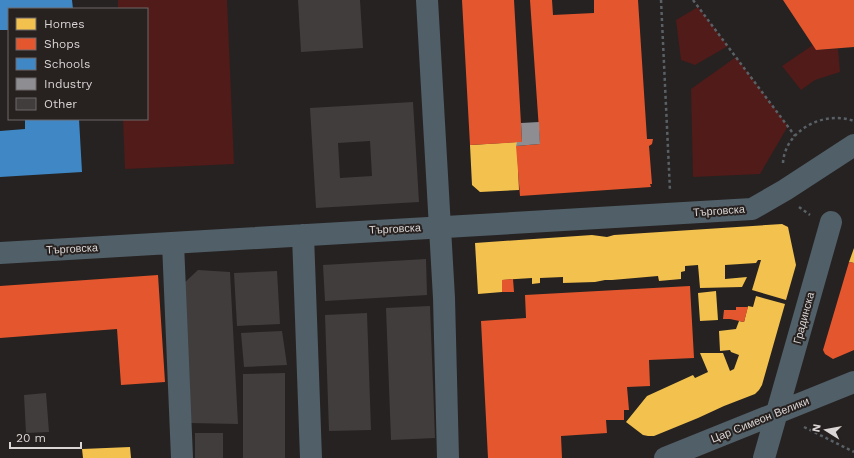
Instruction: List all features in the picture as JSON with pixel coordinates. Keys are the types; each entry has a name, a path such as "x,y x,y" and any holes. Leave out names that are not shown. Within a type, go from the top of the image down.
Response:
{"street":[{"path":"427,0 441,227 448,458"},
{"path":"785,190 854,145"},
{"name":"Търговска","path":"0,253 752,209 785,190"},
{"name":"Градинска","path":"764,458 778,414 831,222"},
{"path":"303,235 311,458"},
{"path":"173,243 182,458"},
{"name":"Цар Симеон Велики","path":"665,458 778,414 854,382"}],"path":[{"path":"660,0 672,214"},
{"path":"693,0 795,136"},
{"path":"785,190 782,176 783,159 789,144 800,131 814,121 832,117 854,121"},
{"path":"778,414 854,452"}],"shaded area":[{"path":"118,0 227,0 234,164 125,169 123,120 148,120 148,8 118,8"},
{"path":"698,7 728,46 695,65 681,60 676,20"},
{"path":"813,45 816,50 838,49 840,72 815,80 801,90 782,66"},
{"path":"736,57 788,126 760,174 693,177 691,89"}],"building: Homes":[{"path":"517,142 519,190 480,192 472,185 470,145"},
{"path":"782,224 788,227 796,265 786,300 752,290 761,260 758,260 756,263 725,265 725,279 747,277 742,287 700,288 698,265 685,266 685,271 681,272 681,279 659,281 658,276 595,282 563,283 563,277 540,278 540,283 532,284 532,278 502,280 502,292 478,294 475,243 592,235 607,237 614,235"},
{"path":"854,248 854,263 849,262"},
{"path":"716,291 718,320 700,321 698,293"},
{"path":"756,296 785,304 762,385 755,394 654,436 643,435 626,422 647,396 693,375 695,378 708,372 700,353 723,353 730,371 734,369 739,355 731,352 730,350 720,351 719,331 736,329 739,321 744,322 748,306 753,307"},
{"path":"130,447 131,458 83,458 82,449"}],"building: Shops":[{"path":"462,0 514,0 522,142 470,145"},
{"path":"530,0 552,0 553,15 594,13 594,0 638,0 647,139 653,139 652,144 649,146 651,187 520,196 516,146 540,144"},
{"path":"783,0 854,0 854,47 816,50"},
{"path":"849,262 854,263 854,350 833,359 825,354 823,350"},
{"path":"158,275 165,382 121,385 117,329 0,338 0,286"},
{"path":"513,279 514,292 502,292 502,280"},
{"path":"690,286 694,358 649,360 650,386 627,387 629,410 624,410 624,420 606,420 607,433 561,436 562,458 488,458 481,321 526,318 525,295"},
{"path":"736,307 748,307 744,322 723,319 724,310 736,310"}],"building: Schools":[{"path":"0,0 72,0 73,8 8,8 8,30 0,30"},
{"path":"25,120 79,120 82,172 0,177 0,131 25,129"}],"building: Industry":[{"path":"539,122 540,144 516,146 517,142 522,142 521,123"}],"building: Other":[{"path":"298,0 360,0 363,48 301,52"},
{"path":"413,102 419,202 316,208 310,108","holes":["370,141 372,176 340,178 338,143"]},
{"path":"426,259 427,295 325,301 323,265"},
{"path":"198,270 230,272 238,424 189,423 182,285"},
{"path":"277,271 280,324 237,326 234,273"},
{"path":"430,306 435,438 391,440 386,308"},
{"path":"367,313 371,430 329,431 325,315"},
{"path":"282,331 287,365 244,367 241,333"},
{"path":"285,373 285,458 243,458 243,374"},
{"path":"46,393 49,432 26,433 24,395"},
{"path":"195,433 223,433 223,458 195,458"}]}
